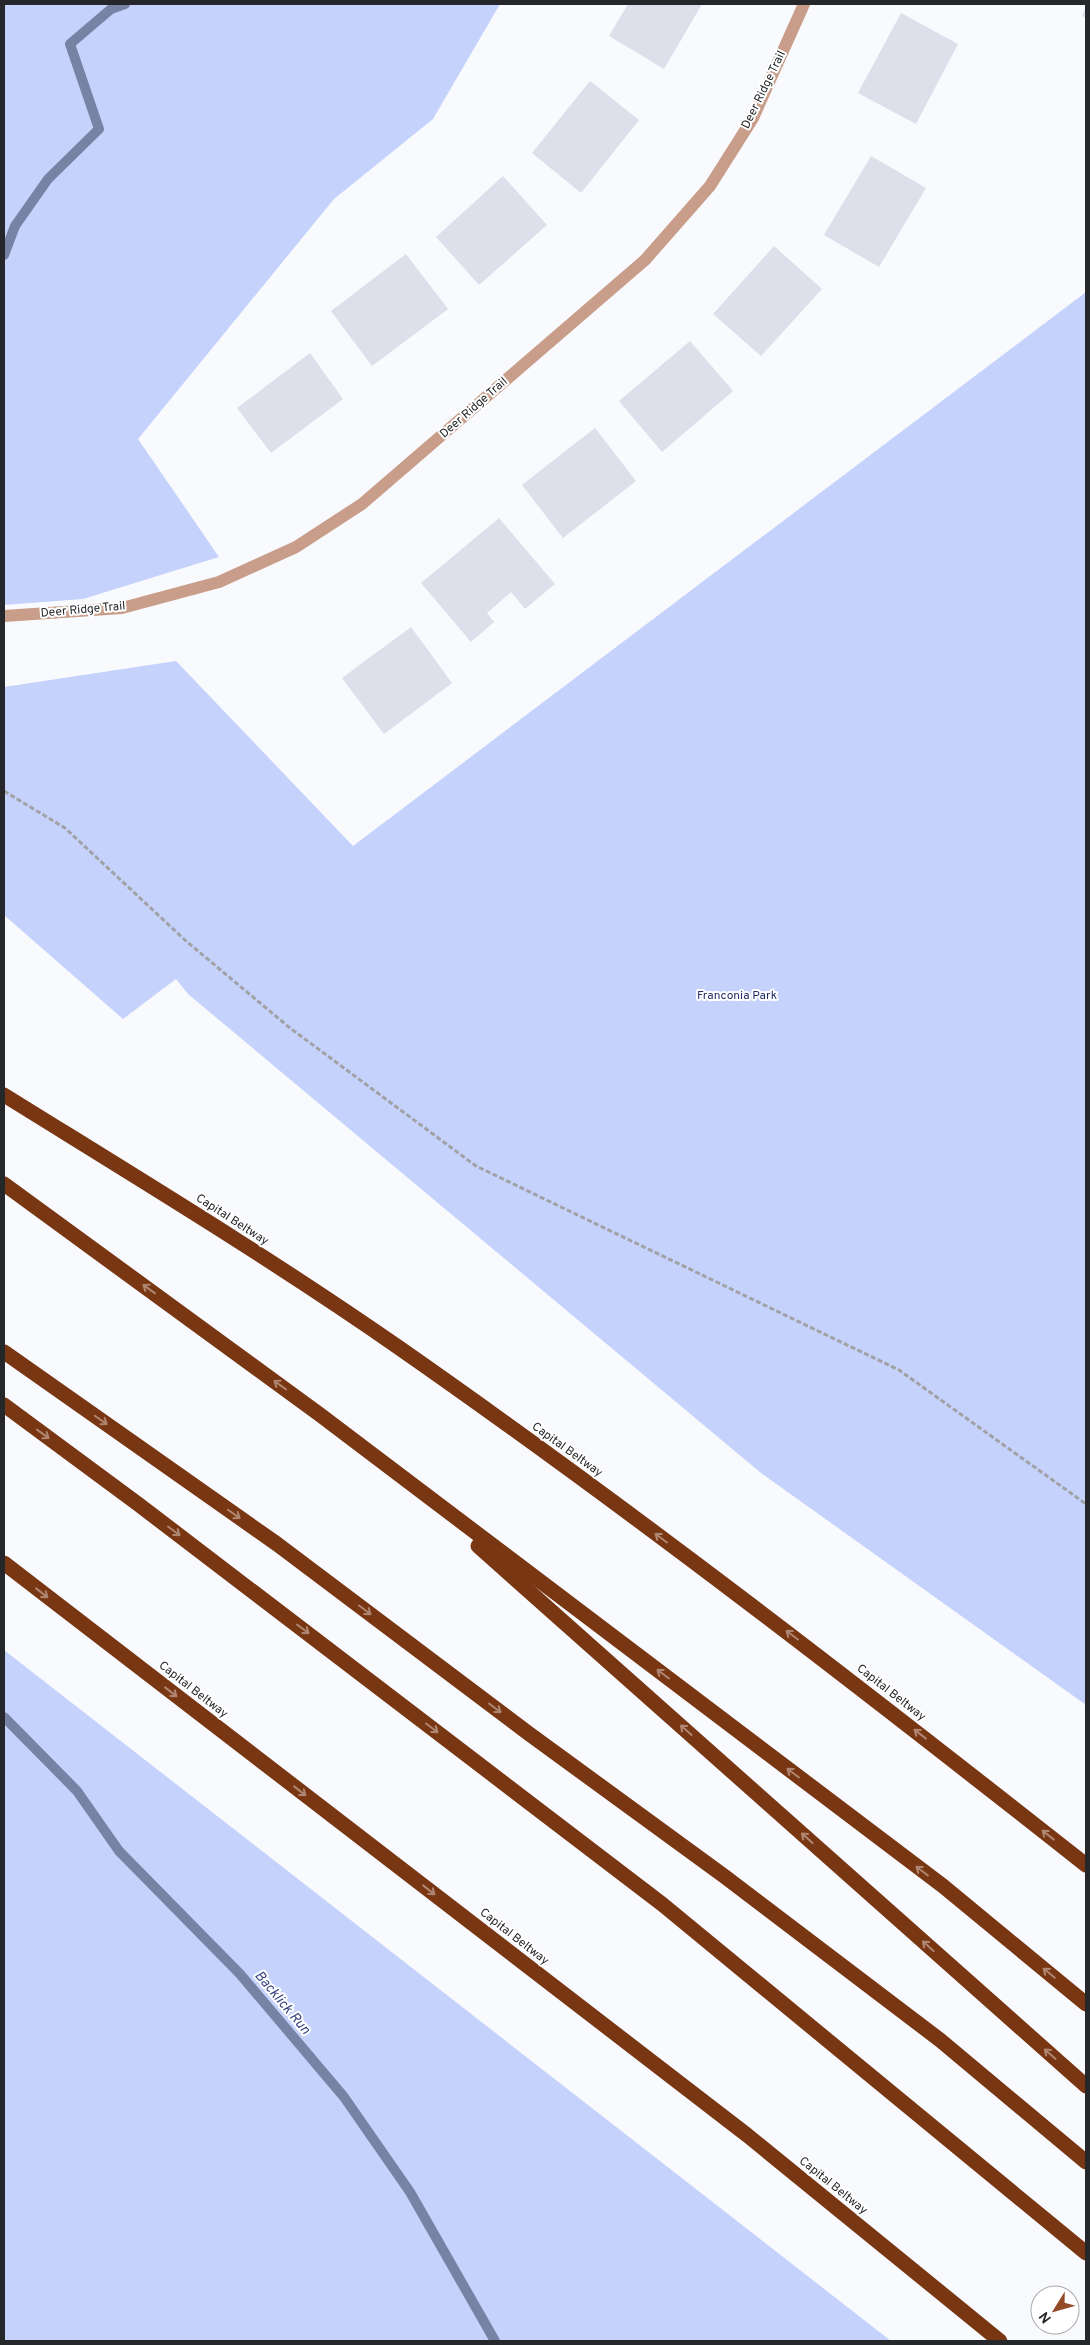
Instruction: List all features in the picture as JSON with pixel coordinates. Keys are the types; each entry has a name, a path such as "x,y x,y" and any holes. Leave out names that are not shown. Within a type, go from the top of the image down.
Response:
{"highway":[{"name":"Capital Beltway","path":"4,1095 183,1206 396,1346 596,1489 848,1678 1086,1865"},
{"path":"4,1184 319,1414 943,1886 1086,2004"},
{"path":"4,1352 277,1544 536,1739 724,1876 940,2040 1086,2162"},
{"path":"4,1405 154,1516 662,1904 1086,2253"},
{"path":"319,1414 493,1558 1086,2086"},
{"name":"Capital Beltway","path":"4,1563 747,2135 1000,2341"}],"street":[{"name":"Deer Ridge Trail","path":"4,616 122,608 219,582 296,547 362,504 645,260 710,186 752,118 804,4"}],"path":[{"path":"4,791 65,828 186,941 290,1028 476,1166 899,1370 1086,1504"}],"green space":[{"path":"4,4 500,4 433,119 334,199 138,439 219,557 83,599 4,605"},
{"name":"Franconia Park","path":"1086,292 1086,1705 761,1473 188,994 176,979 123,1019 4,915 4,687 176,661 353,846"},
{"path":"4,1650 891,2341 4,2341"}],"building":[{"path":"628,4 702,4 664,69 609,36"},
{"path":"1086,6 1086,18 1082,16"},
{"path":"901,13 958,44 916,124 858,93"},
{"path":"590,81 639,120 581,193 532,153"},
{"path":"871,156 926,188 879,267 824,235"},
{"path":"503,176 547,225 479,285 436,237"},
{"path":"774,246 822,289 761,356 713,314"},
{"path":"406,254 448,309 372,366 331,311"},
{"path":"690,341 733,391 662,452 619,401"},
{"path":"310,353 343,399 271,453 237,408"},
{"path":"595,428 636,481 563,538 522,485"},
{"path":"499,518 555,584 525,609 511,592 487,613 494,622 471,642 421,583"},
{"path":"411,627 452,683 384,734 342,678"}],"waterway":[{"path":"4,255 15,226 48,179 99,129 70,44 111,9 125,4"},
{"name":"Backlick Run","path":"4,1717 77,1791 119,1851 240,1974 344,2097 410,2192 495,2341"}]}
